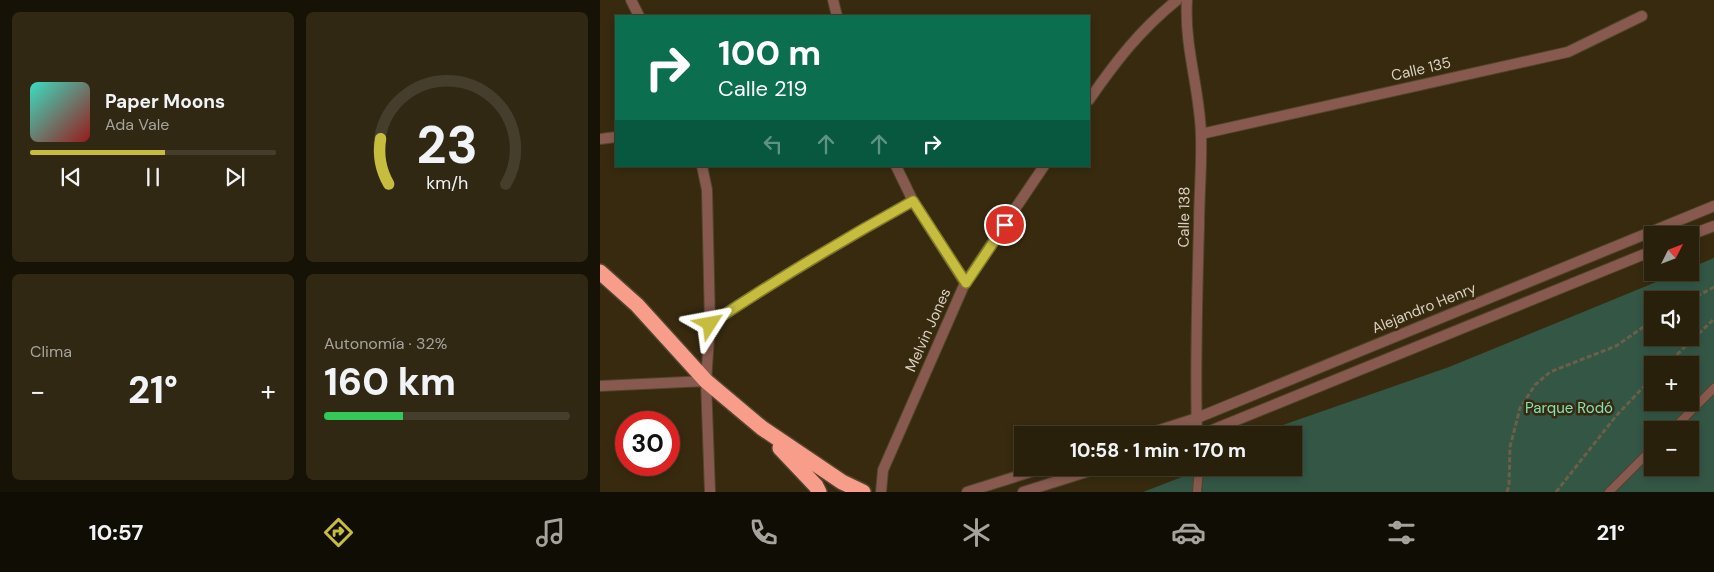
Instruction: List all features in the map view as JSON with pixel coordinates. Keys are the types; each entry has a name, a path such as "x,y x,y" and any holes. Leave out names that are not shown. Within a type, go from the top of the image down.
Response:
{"highway":[{"path":"600,272 637,305 706,381 762,428 842,482 862,492"},
{"path":"762,428 816,486 819,492"}],"street":[{"path":"632,0 639,15"},
{"path":"833,0 838,15"},
{"path":"1090,99 1115,62 1157,16 1177,0"},
{"name":"Calle 138","path":"1186,0 1190,60 1201,134 1197,295 1197,426"},
{"name":"Calle 135","path":"1201,134 1568,52 1642,16"},
{"path":"600,138 615,137"},
{"path":"702,167 707,190 710,324 706,381 710,492"},
{"path":"896,167 913,201 966,283"},
{"name":"Melvin Jones","path":"881,492 883,470 966,283 1043,167"},
{"path":"710,324 864,228 913,201"},
{"name":"Alejandro Henry","path":"1172,426 1197,418 1714,206"},
{"path":"1699,232 1714,226"},
{"path":"1220,426 1644,254"},
{"path":"1563,267 1569,285"},
{"path":"600,386 706,381"},
{"path":"967,492 1018,476"},
{"path":"1023,492 1074,476"}],"lane":[{"path":"1681,421 1714,388"},
{"path":"1609,492 1644,457"},
{"path":"1198,492 1199,476"}],"path":[{"path":"1699,295 1714,287"},
{"path":"1675,356 1714,318"},
{"path":"1507,492 1509,486 1510,447 1520,408 1535,385 1550,372 1616,346 1644,326"},
{"path":"1556,492 1616,416 1644,386"}],"green space":[{"name":"Parque Rodó","path":"1714,258 1714,492 1143,492 1184,476 1302,476 1302,426 1280,426 1449,367 1659,281 1699,281 1699,264"}],"route":[{"path":"710,324 864,228 913,201 966,283 1005,225"}]}
